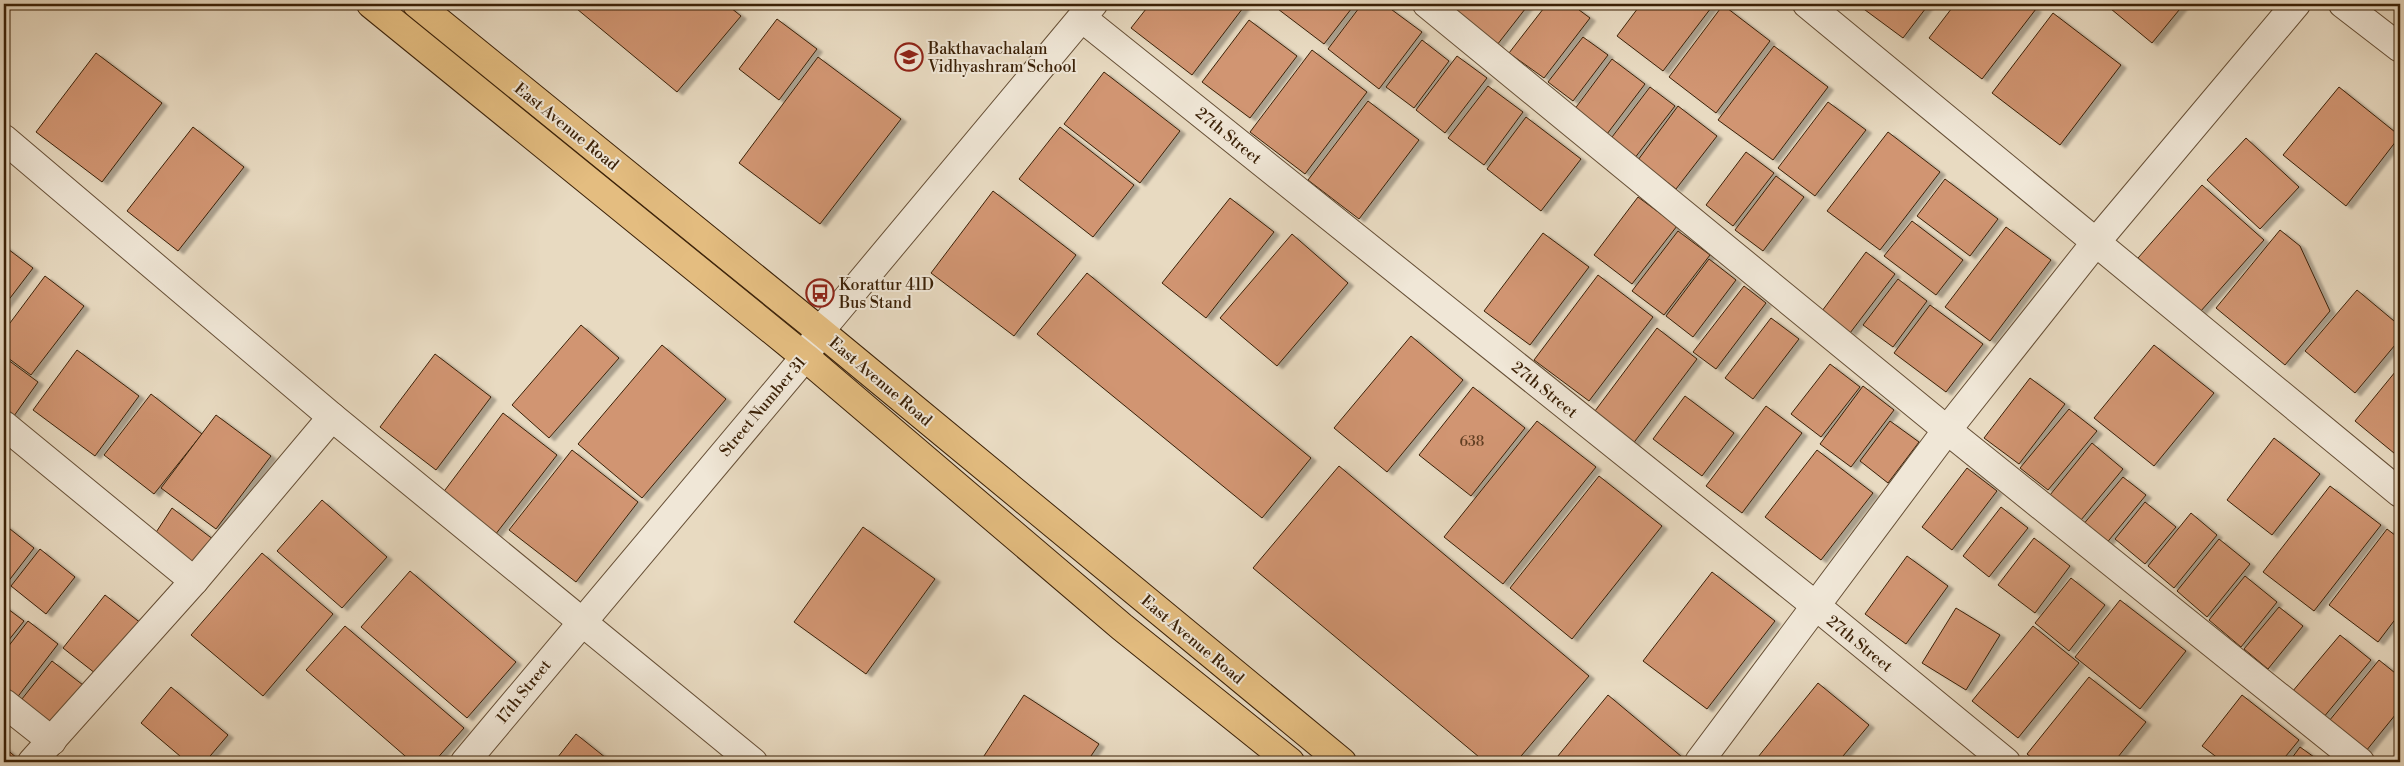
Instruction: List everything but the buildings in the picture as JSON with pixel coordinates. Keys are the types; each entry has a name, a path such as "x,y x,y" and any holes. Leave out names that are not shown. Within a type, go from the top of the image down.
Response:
{"main road":[{"name":"East Avenue Road","path":"371,4 805,357 1122,627 1290,762"},
{"name":"East Avenue Road","path":"417,4 820,331 1342,762"}],"street":[{"path":"1427,4 1947,430 2360,762"},
{"path":"1807,4 2400,493"},
{"path":"1699,762 1947,430 2096,242 2296,4"},
{"path":"2343,4 2400,48"},
{"name":"Street Number 31","path":"582,620 805,357 820,331 1087,11"},
{"name":"27th Street","path":"1087,11 2006,762"},
{"path":"4,139 332,417 753,762"},
{"path":"32,762 194,581 332,417"},
{"path":"4,426 194,581"},
{"name":"17th Street","path":"465,762 582,620"},
{"path":"4,703 52,741"}],"place":[{"name":"Bakthavachalam Vidhyashram School","path":"909,57"},
{"name":"Korattur 41D Bus Stand","path":"820,293"}]}
